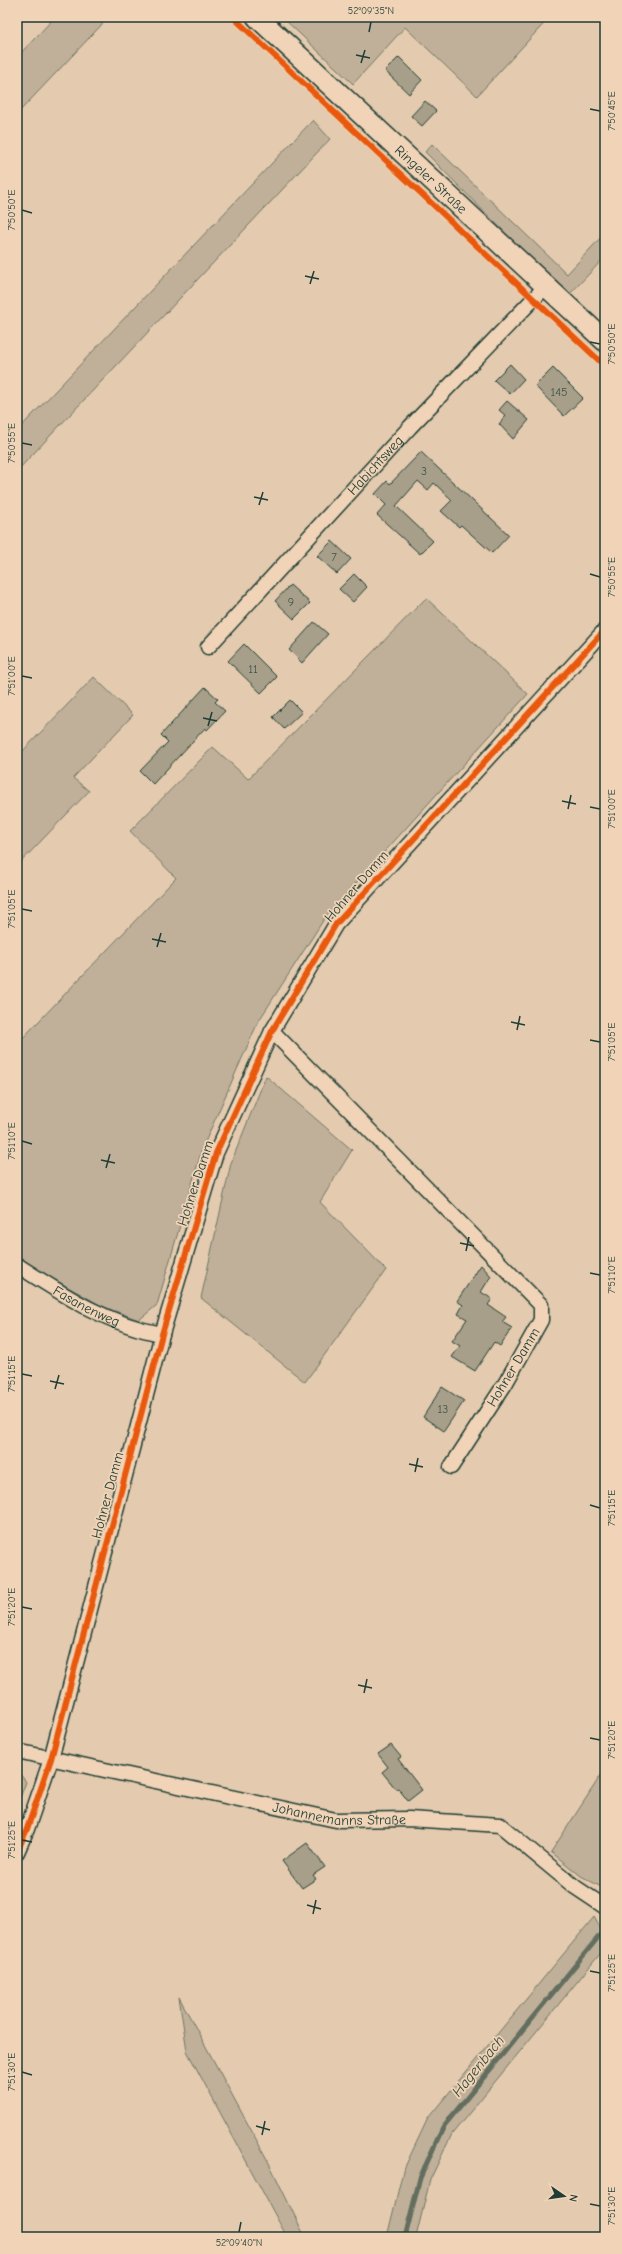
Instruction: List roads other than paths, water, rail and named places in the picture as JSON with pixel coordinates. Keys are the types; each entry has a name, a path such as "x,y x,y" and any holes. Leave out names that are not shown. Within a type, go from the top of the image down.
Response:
{"street":[{"name":"Ringeler Straße","path":"257,17 545,287 605,341"},
{"name":"Habichtsweg","path":"208,647 410,427 545,287"},
{"name":"Hohner Damm","path":"17,1852 27,1829 51,1758 162,1334 216,1153 272,1031 336,924 605,630"},
{"name":"Hohner Damm","path":"272,1031 541,1305 542,1320 505,1384 451,1467"},
{"name":"Fasanenweg","path":"17,1265 66,1297 102,1316 148,1332 162,1334"},
{"name":"Johannemanns Straße","path":"17,1752 51,1758 336,1820 409,1818 500,1825 575,1887 605,1907"}],"waterway":[{"name":"Hagenbach","path":"405,2237 420,2178 443,2127 605,1929"}]}
